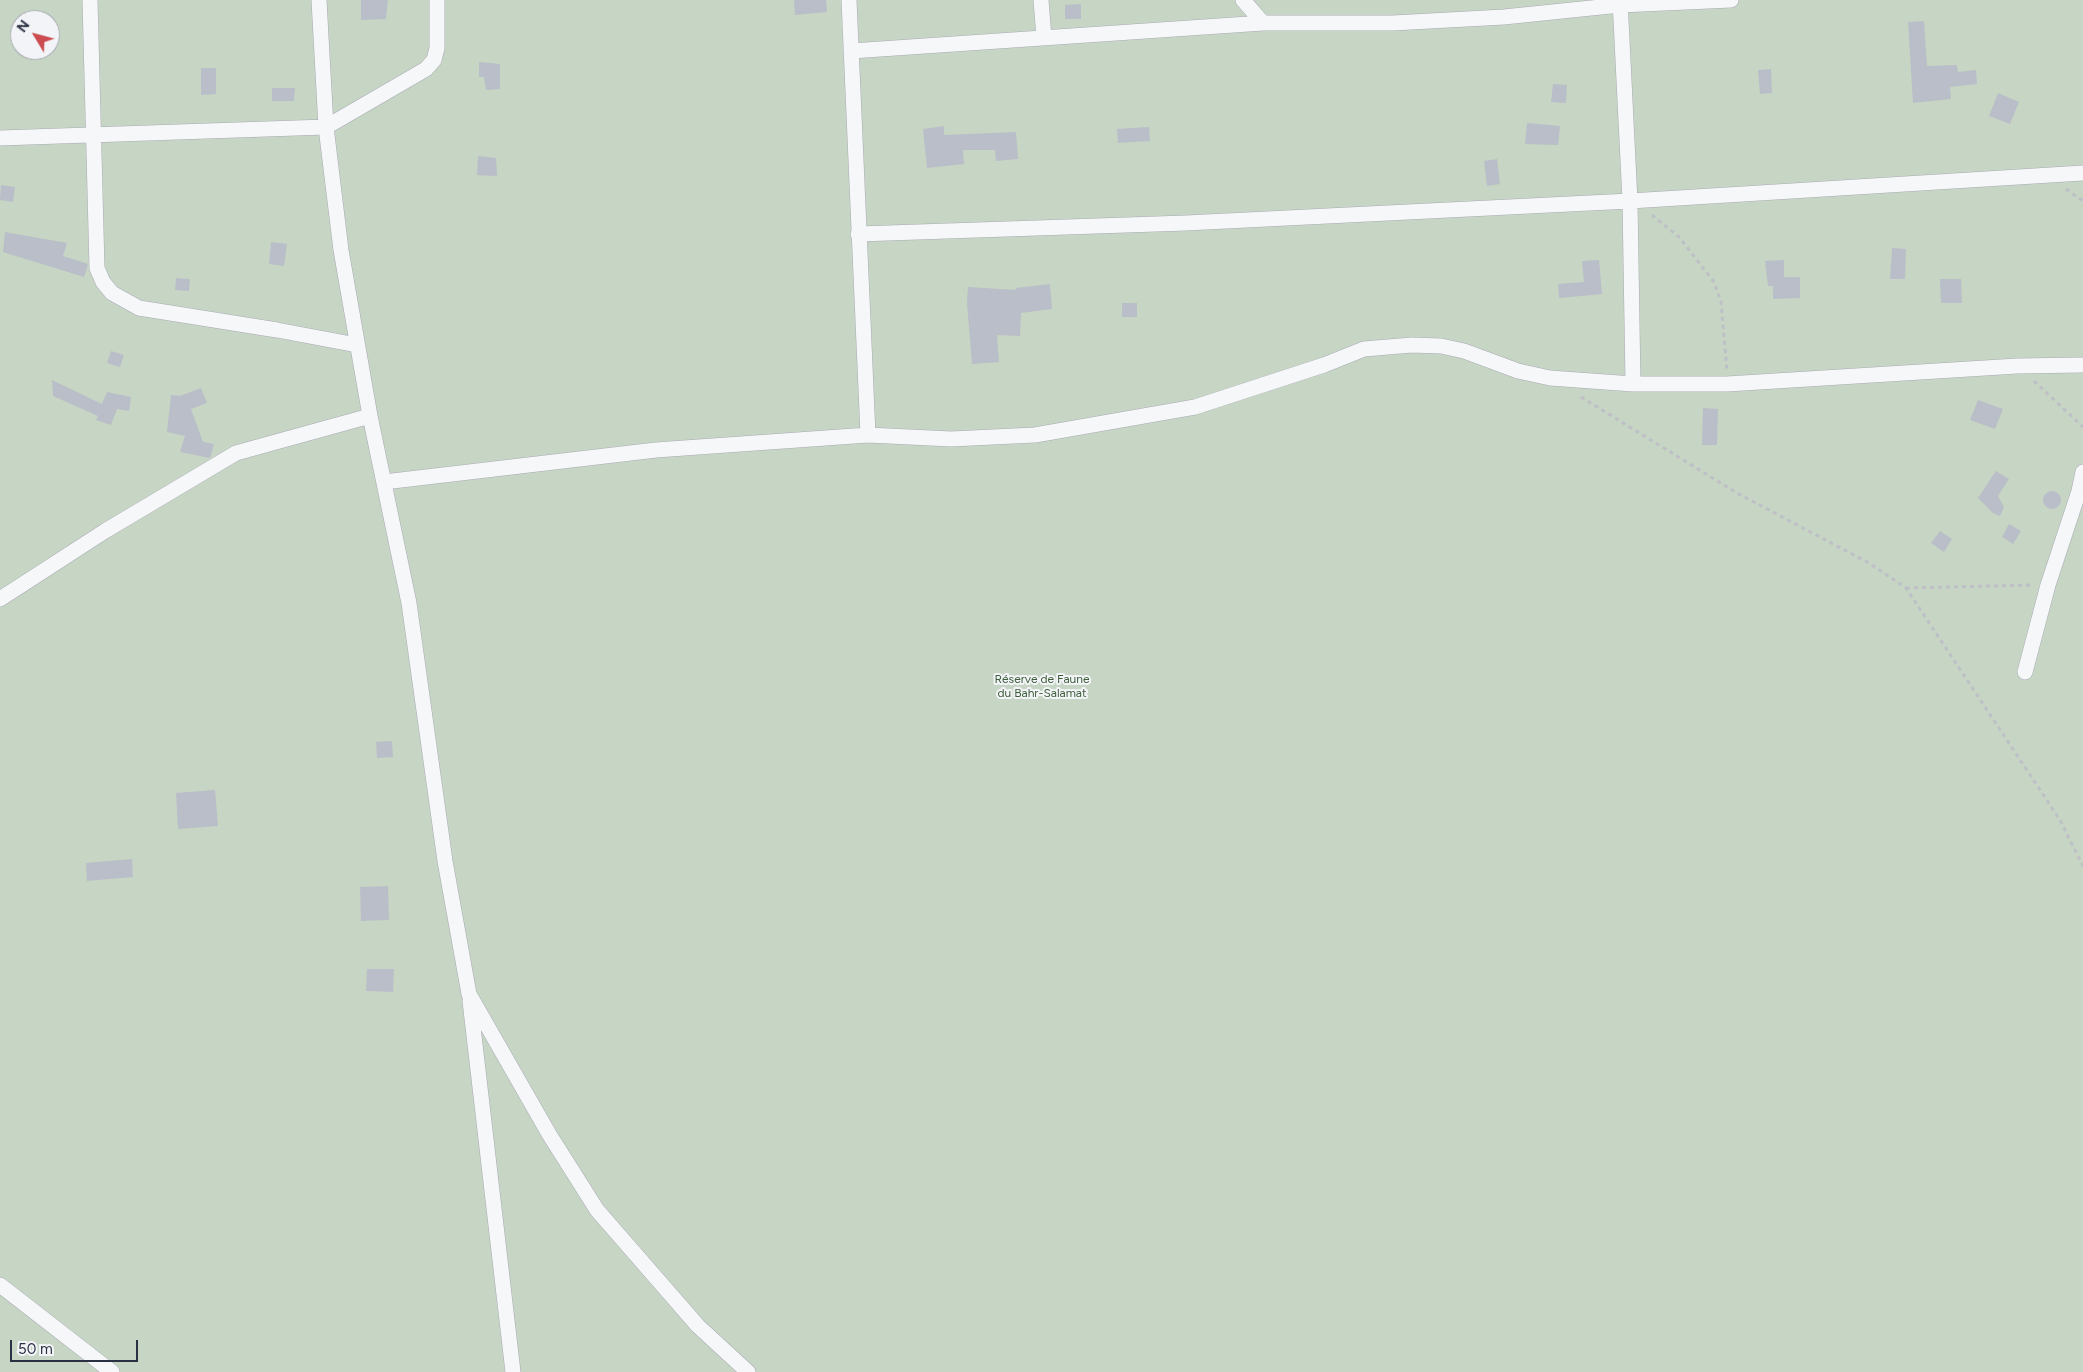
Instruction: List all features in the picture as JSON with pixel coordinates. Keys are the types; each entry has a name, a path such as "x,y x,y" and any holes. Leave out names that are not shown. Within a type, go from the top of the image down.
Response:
{"street":[{"path":"90,0 97,268 103,282 112,293 139,308 357,345"},
{"path":"319,0 326,127 341,250 370,416 410,603 445,861 469,994 513,1372"},
{"path":"0,138 326,127 426,70 434,60 437,48 437,0"},
{"path":"849,0 868,435"},
{"path":"1042,0 1044,38"},
{"path":"1243,0 1263,23"},
{"path":"851,50 1263,23 1393,23 1504,17 1620,3 1732,0"},
{"path":"1620,3 1630,201 1633,384"},
{"path":"858,234 1186,223 1630,201 2083,173"},
{"path":"384,482 656,450 868,435 952,439 1035,435 1195,407 1324,365 1364,349 1412,345 1441,346 1464,351 1518,371 1550,378 1633,384 1727,384 2017,366 2083,365"},
{"path":"0,599 104,531 236,453 370,416"},
{"path":"2025,672 2048,585 2079,491 2083,472"},
{"path":"469,994 549,1134 597,1210 698,1326 748,1372"},
{"path":"0,1285 112,1372"}],"path":[{"path":"1630,201 1679,237 1714,282 1721,302 1727,384"},
{"path":"2017,366 2083,427"},
{"path":"1576,394 1737,492 1869,563 1906,588 2060,820 2083,866"},
{"path":"1906,588 2048,585"}],"green space":[{"name":"Réserve de Faune du Bahr-Salamat","path":"0,0 2083,0 2083,1372 0,1372"}],"building":[{"path":"361,0 388,0 386,19 361,20"},
{"path":"794,0 826,0 827,12 795,15"},
{"path":"1081,4 1081,19 1065,19 1065,5"},
{"path":"1924,21 1927,66 1957,65 1958,72 1976,70 1977,84 1950,87 1951,99 1913,103 1908,22"},
{"path":"479,62 500,64 500,89 486,90 484,77 479,77"},
{"path":"201,68 216,68 216,94 201,95"},
{"path":"1771,69 1772,93 1760,94 1758,70"},
{"path":"1553,84 1567,85 1566,103 1551,102"},
{"path":"272,88 295,88 294,101 272,101"},
{"path":"1998,93 2019,102 2010,124 1989,116"},
{"path":"1527,123 1560,126 1558,145 1525,144"},
{"path":"944,126 944,135 1016,132 1018,159 996,161 995,150 963,150 964,164 927,168 923,129"},
{"path":"1149,127 1150,141 1118,143 1117,129"},
{"path":"478,156 496,158 497,176 477,175"},
{"path":"1497,159 1500,184 1487,186 1484,161"},
{"path":"1,185 15,187 13,202 0,200"},
{"path":"5,232 67,243 63,256 88,264 84,277 3,252"},
{"path":"271,242 287,244 284,266 269,264"},
{"path":"1892,248 1906,249 1905,279 1890,279"},
{"path":"1599,260 1602,294 1559,298 1558,284 1584,282 1582,261"},
{"path":"1784,260 1784,277 1800,277 1800,298 1773,299 1773,286 1768,286 1765,261"},
{"path":"176,278 190,279 189,291 175,290"},
{"path":"1940,279 1961,279 1962,303 1941,303"},
{"path":"1050,284 1052,309 1021,313 1020,336 997,335 999,362 972,364 967,303 968,287 1016,290 1016,288"},
{"path":"1122,303 1137,303 1137,317 1122,317"},
{"path":"111,351 124,355 120,367 107,363"},
{"path":"52,380 102,404 107,392 131,397 129,411 117,409 111,425 96,420 98,416 53,396"},
{"path":"201,388 207,403 191,409 203,442 214,444 210,458 180,452 185,436 167,432 171,395 180,396"},
{"path":"1978,400 2003,409 1995,429 1970,420"},
{"path":"1703,408 1718,409 1717,445 1702,445"},
{"path":"1996,471 2009,479 1998,496 2004,507 2000,516 1993,513 1978,498"},
{"path":"2052,491 2060,496 2061,500 2056,508 2052,509 2044,504 2043,500 2048,492"},
{"path":"2009,524 2021,531 2013,544 2002,537"},
{"path":"1940,531 1952,539 1944,552 1931,543"},
{"path":"392,741 393,757 377,758 376,742"},
{"path":"215,790 218,826 178,829 176,793"},
{"path":"132,859 133,877 87,881 86,863"},
{"path":"388,886 389,920 361,921 360,887"},
{"path":"367,969 394,969 393,992 366,991"}]}
